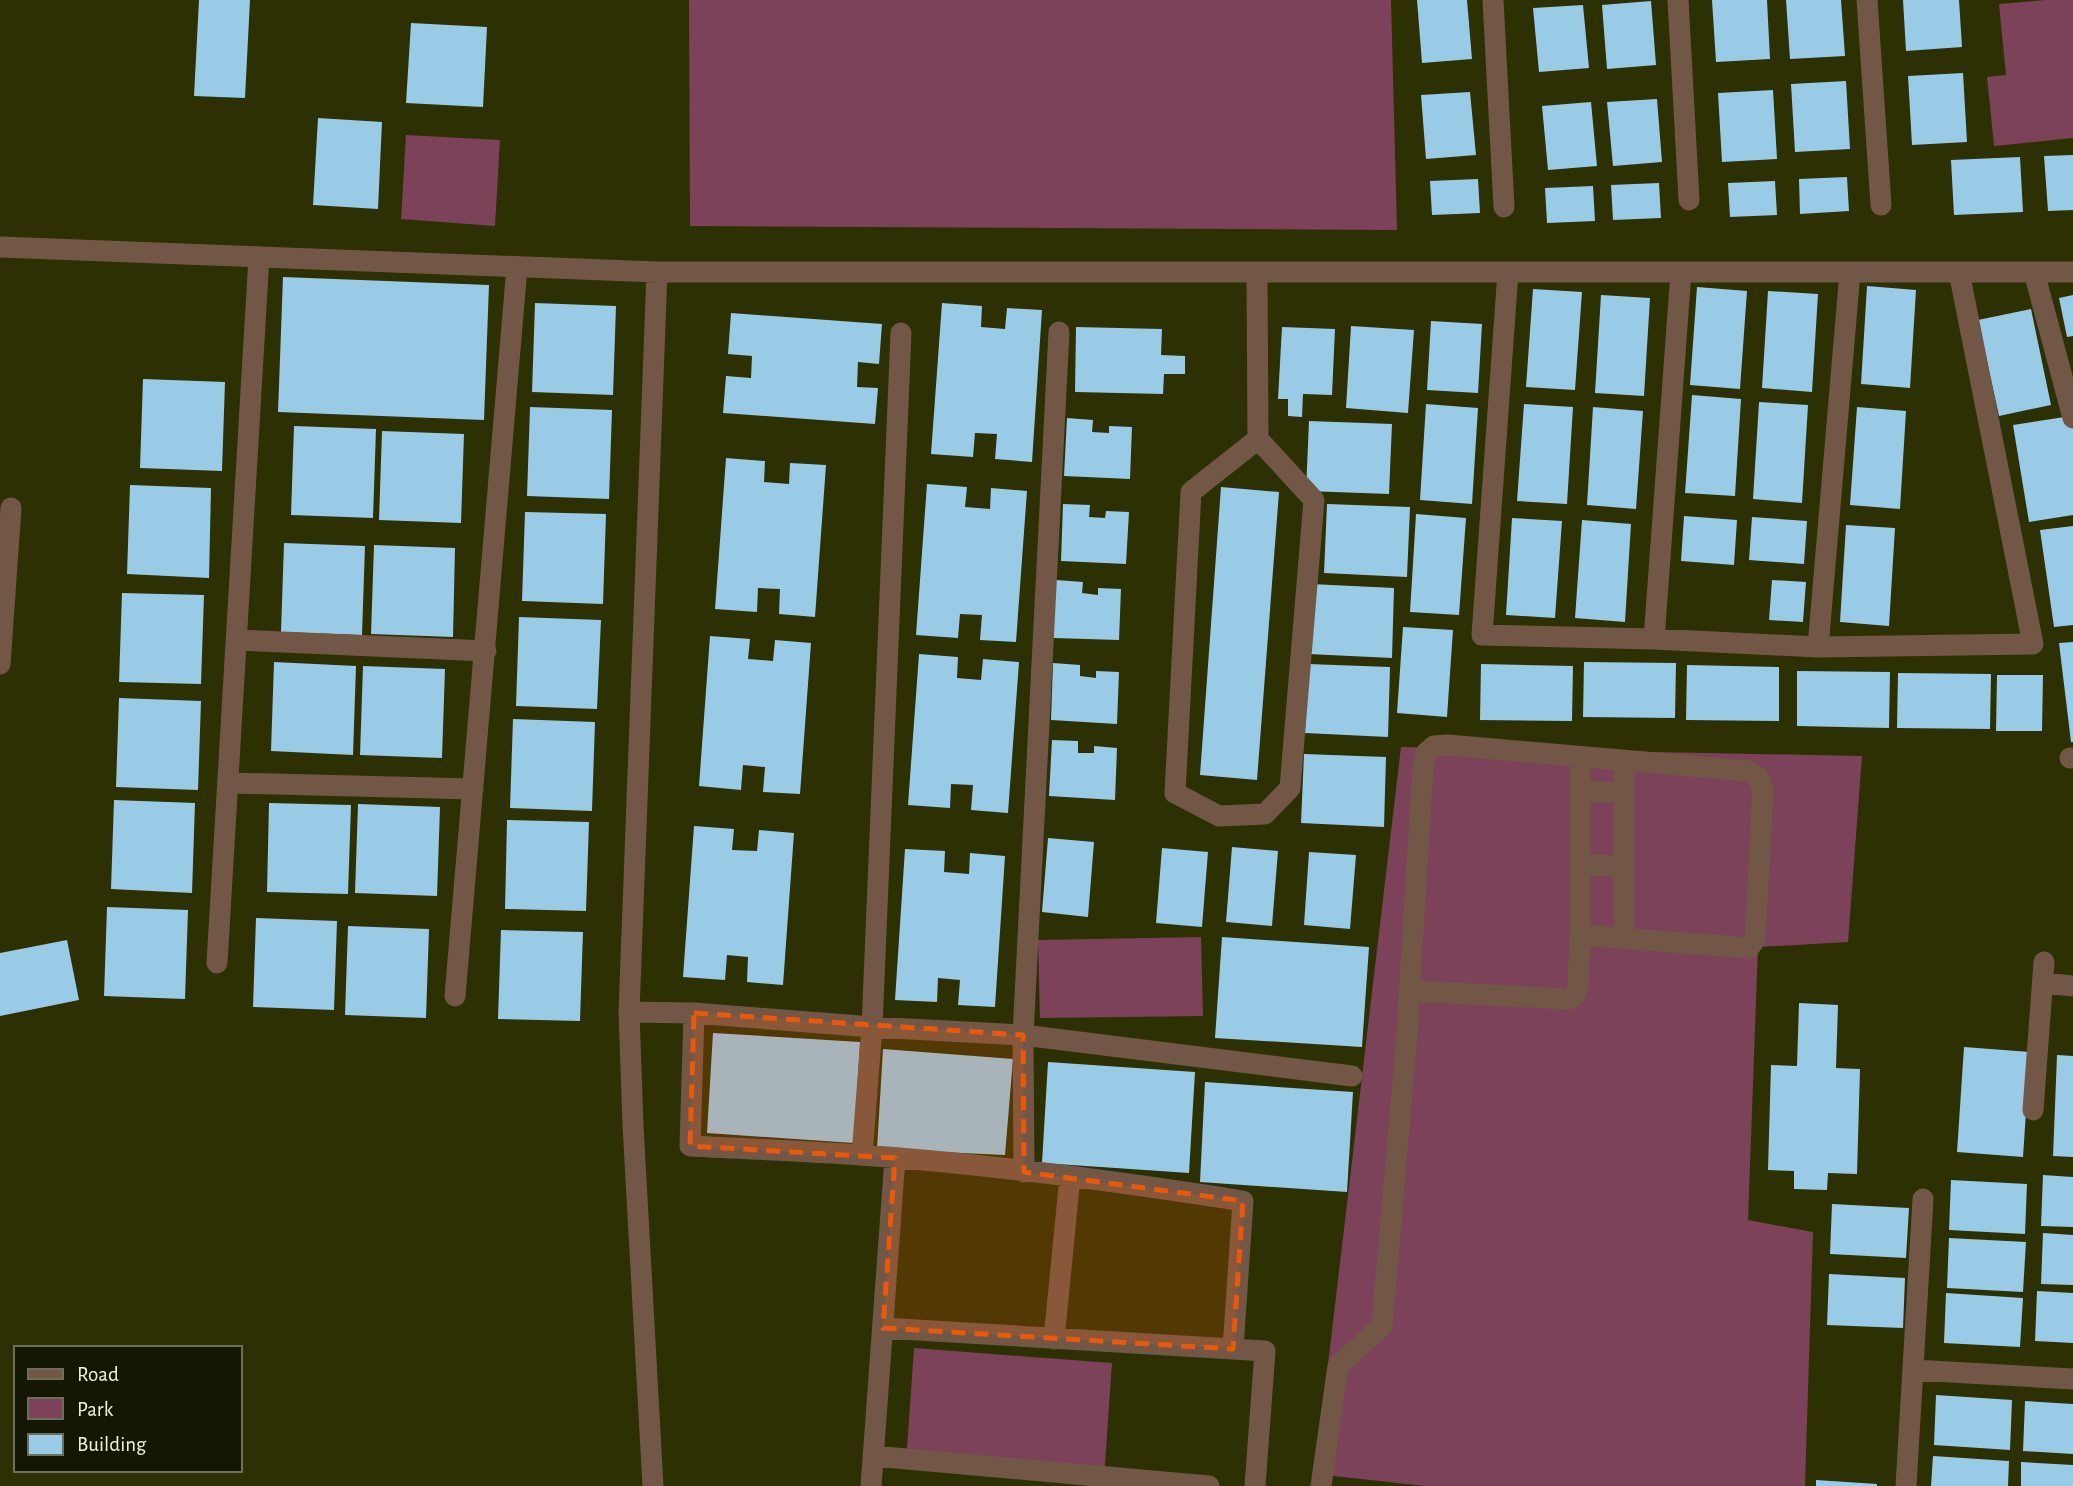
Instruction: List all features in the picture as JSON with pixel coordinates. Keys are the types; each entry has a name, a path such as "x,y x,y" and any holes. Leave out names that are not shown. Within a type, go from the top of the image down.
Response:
{"street":[{"path":"1493,0 1504,207"},
{"path":"1678,0 1689,200"},
{"path":"1867,0 1881,205"},
{"path":"0,247 657,272 2073,272"},
{"path":"217,963 259,257"},
{"path":"455,996 517,267"},
{"path":"653,1486 629,1012 657,272"},
{"path":"1508,272 1482,635 1818,646 2033,644 1959,272"},
{"path":"1654,639 1681,272"},
{"path":"1818,646 1850,272"},
{"path":"2034,272 2073,418"},
{"path":"1257,274 1258,439 1314,500 1290,788 1265,814 1219,816 1175,793 1191,492 1258,439"},
{"path":"1024,1172 1023,1035 1059,332"},
{"path":"862,1155 872,1027 901,333"},
{"path":"0,664 11,508"},
{"path":"237,640 486,651"},
{"path":"1321,1486 1338,1366 1382,1326 1410,991 1423,768 1426,753 1434,746 1448,745 1748,771 1758,777 1763,789 1755,940 1749,948 1580,935"},
{"path":"1410,991 1568,999 1574,997 1578,986 1580,935 1580,757"},
{"path":"1624,939 1625,760"},
{"path":"229,783 473,789"},
{"path":"1580,791 1624,793"},
{"path":"1580,865 1624,866"},
{"path":"2033,1110 2043,973 2073,986"},
{"path":"629,1012 694,1013 1023,1035 1352,1076"},
{"path":"694,1013 690,1146 895,1158 1070,1177 1243,1201 1233,1349"},
{"path":"871,1486 895,1158"},
{"path":"1054,1339 1070,1177"},
{"path":"1906,1486 1923,1199"},
{"path":"883,1328 1265,1351 1255,1486"},
{"path":"1914,1370 2073,1379"},
{"path":"873,1456 1209,1486"}],"highlighted area":[{"path":"694,1013 1023,1035 1024,1172 1243,1201 1233,1349 883,1328 895,1158 690,1146"}],"green space":[{"path":"689,0 1391,0 1397,230 690,226"},
{"path":"2073,0 2073,138 1994,146 1987,77 2006,75 1999,4"},
{"path":"406,135 500,140 495,226 401,219"},
{"path":"1401,747 1862,756 1848,942 1758,947 1748,1220 1813,1232 1805,1486 1425,1486 1315,1474"},
{"path":"1201,937 1203,1016 1040,1018 1038,940"},
{"path":"914,1348 1112,1363 1104,1478 906,1462"}],"building":[{"path":"199,0 250,0 245,98 194,96"},
{"path":"1417,0 1467,0 1472,59 1422,63"},
{"path":"1712,0 1767,0 1770,59 1716,62"},
{"path":"1786,0 1841,0 1845,56 1790,59"},
{"path":"1903,0 1959,0 1962,47 1906,51"},
{"path":"1651,1 1656,65 1607,69 1602,5"},
{"path":"1583,5 1589,68 1539,72 1533,8"},
{"path":"411,23 487,27 483,107 406,103"},
{"path":"1963,73 1967,142 1912,145 1908,76"},
{"path":"1846,81 1850,149 1795,152 1791,84"},
{"path":"1773,90 1777,159 1722,162 1718,93"},
{"path":"1470,92 1476,155 1426,159 1421,95"},
{"path":"1657,99 1662,162 1613,166 1607,102"},
{"path":"1591,102 1597,166 1548,170 1542,106"},
{"path":"318,118 382,122 378,209 313,205"},
{"path":"2073,155 2073,210 2048,211 2044,156"},
{"path":"2020,157 2023,212 1954,215 1951,160"},
{"path":"1847,177 1849,211 1800,214 1799,179"},
{"path":"1478,179 1480,213 1432,215 1430,181"},
{"path":"1775,181 1777,215 1730,217 1728,183"},
{"path":"1659,183 1661,218 1613,220 1611,185"},
{"path":"1593,186 1595,221 1547,223 1545,188"},
{"path":"283,277 489,285 484,420 278,412"},
{"path":"1867,286 1916,290 1910,388 1861,384"},
{"path":"1697,287 1747,291 1740,389 1690,385"},
{"path":"1533,289 1582,292 1575,390 1526,387"},
{"path":"1768,291 1818,294 1812,392 1762,388"},
{"path":"1601,295 1650,298 1644,396 1595,393"},
{"path":"2073,295 2073,336 2067,337 2059,298"},
{"path":"535,303 616,306 613,395 532,392"},
{"path":"942,303 982,306 981,327 1005,329 1007,308 1042,310 1032,462 995,459 997,434 975,433 973,457 931,454"},
{"path":"2031,309 2051,405 1999,416 1978,320"},
{"path":"731,313 882,324 879,364 858,362 857,387 878,388 875,424 723,413 726,376 751,378 752,356 728,354"},
{"path":"1431,321 1482,324 1478,393 1427,390"},
{"path":"1351,326 1414,330 1408,413 1346,408"},
{"path":"1076,327 1162,329 1161,355 1185,356 1185,374 1164,374 1163,394 1075,392"},
{"path":"1282,327 1335,329 1332,395 1303,394 1302,417 1288,416 1288,399 1278,399"},
{"path":"143,379 225,382 222,471 140,468"},
{"path":"1692,395 1741,399 1735,496 1685,493"},
{"path":"1759,402 1808,405 1802,503 1753,499"},
{"path":"1426,404 1478,408 1472,504 1420,500"},
{"path":"1524,404 1573,407 1567,504 1517,501"},
{"path":"530,407 612,410 609,499 527,496"},
{"path":"1593,407 1643,411 1636,509 1587,505"},
{"path":"1857,407 1906,411 1900,509 1850,505"},
{"path":"2071,416 2073,515 2029,522 2013,425"},
{"path":"1067,418 1093,420 1092,432 1109,433 1109,426 1132,427 1130,479 1064,476"},
{"path":"1309,421 1392,424 1389,494 1306,491"},
{"path":"294,426 376,429 373,518 291,515"},
{"path":"382,431 464,434 461,523 379,520"},
{"path":"726,458 765,461 764,482 789,484 790,463 826,465 815,617 779,614 780,589 758,588 757,612 715,609"},
{"path":"927,484 967,487 965,507 990,509 991,488 1027,491 1016,642 980,640 982,615 960,614 958,638 916,635"},
{"path":"130,485 211,488 209,578 127,574"},
{"path":"1221,487 1279,492 1257,780 1200,775"},
{"path":"1063,504 1090,505 1089,517 1105,518 1106,511 1129,512 1126,564 1061,561"},
{"path":"1327,504 1410,507 1407,577 1324,573"},
{"path":"525,512 606,514 603,604 522,601"},
{"path":"1416,514 1466,518 1459,615 1410,612"},
{"path":"1684,516 1737,520 1734,565 1681,561"},
{"path":"1752,517 1807,521 1804,564 1749,560"},
{"path":"1512,518 1562,521 1555,618 1506,615"},
{"path":"1582,520 1631,524 1625,622 1575,618"},
{"path":"1846,525 1895,528 1889,626 1840,622"},
{"path":"2073,526 2073,625 2054,627 2040,530"},
{"path":"284,543 365,546 362,635 281,632"},
{"path":"374,545 455,548 453,637 371,634"},
{"path":"1056,580 1083,582 1082,593 1098,595 1098,588 1121,589 1119,640 1053,638"},
{"path":"1772,580 1806,582 1803,622 1769,620"},
{"path":"1311,584 1394,588 1392,658 1308,654"},
{"path":"122,593 204,595 201,684 119,682"},
{"path":"519,617 601,620 597,709 516,706"},
{"path":"1403,627 1453,630 1447,717 1397,713"},
{"path":"710,636 750,639 748,659 773,661 775,640 811,643 800,794 763,792 765,767 743,765 741,790 699,786"},
{"path":"2073,642 2073,742 2071,742 2059,643"},
{"path":"919,654 958,657 957,678 981,680 983,659 1019,662 1008,813 971,810 973,785 951,784 950,808 908,805"},
{"path":"274,662 356,666 353,755 271,751"},
{"path":"1584,662 1676,663 1675,718 1583,717"},
{"path":"1053,663 1080,665 1080,676 1096,678 1096,671 1119,672 1117,724 1051,720"},
{"path":"1308,664 1390,667 1388,737 1305,733"},
{"path":"1481,664 1573,666 1572,721 1480,720"},
{"path":"1687,665 1779,667 1779,721 1686,720"},
{"path":"363,666 445,669 442,758 360,755"},
{"path":"1797,671 1890,672 1889,728 1797,726"},
{"path":"1898,673 1991,674 1990,729 1897,728"},
{"path":"1997,675 2043,675 2042,731 1996,731"},
{"path":"119,698 201,701 198,790 116,787"},
{"path":"513,719 595,722 592,811 510,808"},
{"path":"1052,740 1078,741 1078,753 1094,753 1094,746 1117,748 1115,800 1049,796"},
{"path":"1304,754 1386,757 1384,827 1301,823"},
{"path":"114,800 195,803 192,893 111,889"},
{"path":"269,803 351,805 348,894 267,892"},
{"path":"358,804 440,807 437,896 355,893"},
{"path":"507,820 589,822 586,911 505,909"},
{"path":"694,826 734,829 732,850 757,851 759,830 794,833 783,985 747,982 748,957 727,955 725,980 683,977"},
{"path":"1048,838 1094,842 1088,917 1042,912"},
{"path":"1232,847 1278,851 1272,926 1226,922"},
{"path":"1162,848 1208,852 1202,927 1156,923"},
{"path":"905,849 945,851 944,872 969,874 970,853 1005,856 995,1007 958,1005 960,980 938,978 937,1002 895,1000"},
{"path":"1309,852 1356,855 1350,929 1304,925"},
{"path":"107,907 188,910 185,999 104,996"},
{"path":"256,918 337,921 334,1010 253,1007"},
{"path":"348,926 429,929 426,1018 345,1015"},
{"path":"501,930 583,932 580,1021 498,1019"},
{"path":"1222,937 1369,947 1362,1047 1215,1038"},
{"path":"67,940 79,1000 0,1016 0,953"},
{"path":"1799,1003 1838,1005 1836,1068 1860,1069 1857,1174 1828,1173 1827,1190 1794,1189 1794,1171 1768,1170 1771,1065 1797,1066"},
{"path":"713,1033 860,1042 854,1143 707,1133"},
{"path":"1964,1047 2030,1052 2023,1157 1957,1152"},
{"path":"883,1049 1013,1059 1005,1155 877,1149"},
{"path":"2057,1055 2073,1056 2073,1157 2053,1156"},
{"path":"1048,1062 1195,1072 1189,1173 1042,1163"},
{"path":"1205,1082 1353,1092 1347,1192 1200,1182"},
{"path":"2043,1175 2073,1177 2073,1227 2041,1226"},
{"path":"1951,1180 2027,1184 2025,1234 1949,1230"},
{"path":"1832,1204 1909,1208 1906,1258 1830,1254"},
{"path":"2043,1233 2073,1235 2073,1285 2041,1284"},
{"path":"1949,1238 2026,1242 2023,1292 1947,1288"},
{"path":"1829,1274 1905,1278 1903,1328 1827,1325"},
{"path":"2037,1291 2073,1293 2073,1343 2035,1341"},
{"path":"1946,1293 2023,1298 2020,1347 1944,1343"},
{"path":"1936,1395 2012,1400 2010,1450 1934,1445"},
{"path":"2025,1401 2073,1404 2073,1454 2023,1451"},
{"path":"1933,1456 2009,1461 2008,1486 1931,1486"},
{"path":"2021,1462 2073,1465 2073,1486 2021,1486"},
{"path":"1816,1480 1877,1484 1877,1486 1816,1486"}]}
